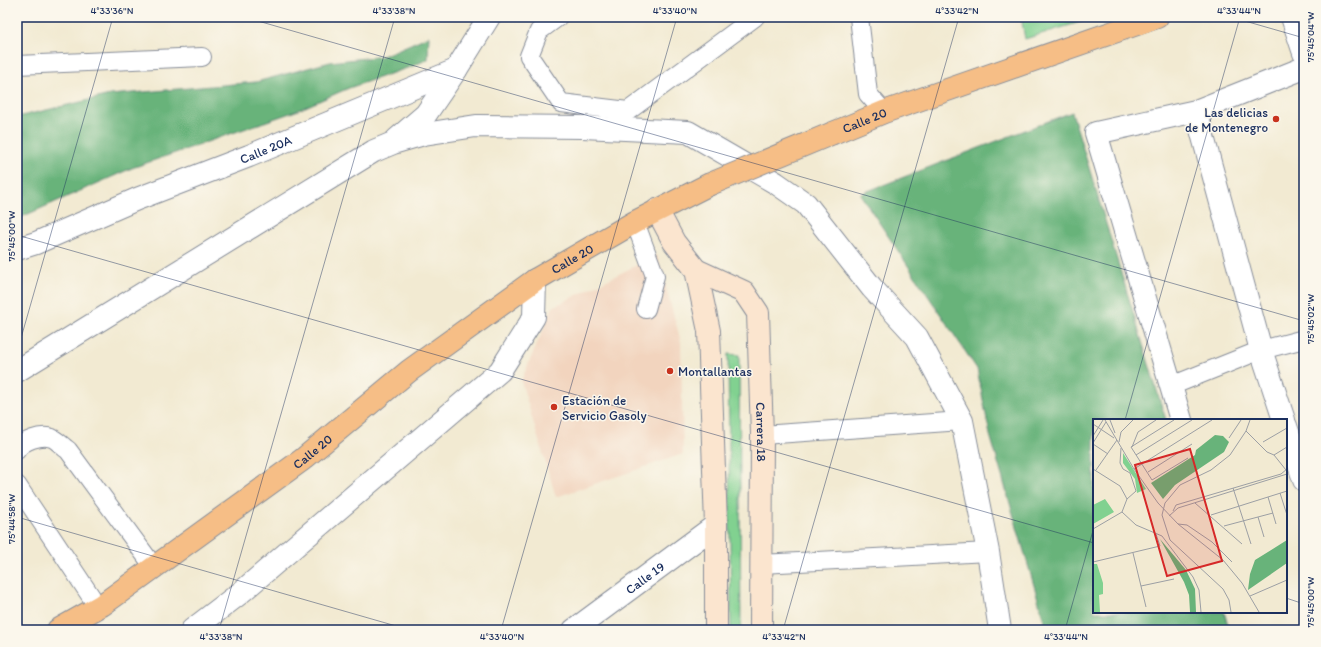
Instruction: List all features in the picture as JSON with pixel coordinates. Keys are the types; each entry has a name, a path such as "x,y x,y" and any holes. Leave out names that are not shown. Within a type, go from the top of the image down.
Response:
{"main road":[{"name":"Calle 20","path":"58,630 98,607 302,460 409,371 535,280 635,222 708,185 884,112 1157,17"},
{"name":"Carrera 18","path":"657,210 674,242 696,270 709,331 716,526 716,630"},
{"name":"Carrera 18","path":"696,270 744,292 758,313 762,435 760,630"}],"street":[{"path":"393,143 426,114 489,17"},
{"path":"1292,17 1304,53"},
{"path":"1181,419 1096,133 1196,111 1304,68"},
{"name":"Calle 20A","path":"17,248 36,243 137,199 249,156 456,70"},
{"path":"1196,111 1261,350 1284,419"},
{"path":"17,371 374,151 393,143 424,134 476,126 688,132 776,184 806,204 872,288 917,337 962,421 988,552 1000,630"},
{"path":"192,630 239,594 500,371 534,317 535,280"},
{"path":"1287,429 1304,480"},
{"name":"Calle 19","path":"574,630 716,526"}],"lane":[{"path":"558,17 539,31 529,56 561,103 628,111 755,17"},
{"path":"860,17 868,94 884,112"},
{"path":"17,65 202,57"},
{"path":"635,222 655,276 646,309"},
{"path":"1171,386 1261,350 1304,339"},
{"path":"762,435 962,421"},
{"path":"17,450 19,447 34,438 52,438 68,450 154,567"},
{"path":"17,485 98,607"},
{"path":"761,564 988,552"}],"shaded area":[{"path":"657,255 681,342 683,454 556,497 521,381 553,307"}],"green space":[{"path":"1021,17 1096,17 1025,39"},
{"path":"429,36 428,59 413,66 349,88 296,111 132,168 17,219 17,117 110,95 256,82 330,62 383,56"},
{"path":"1072,112 1166,419 1093,419 1093,613 1224,613 1230,630 1047,630 990,435 977,369 860,194"},
{"path":"728,354 739,355 741,630 731,630"}],"place":[{"name":"Las delicias de Montenegro","path":"1276,119"},
{"name":"Montallantas","path":"670,371"},
{"name":"Estación de Servicio Gasoly","path":"554,407"}]}
